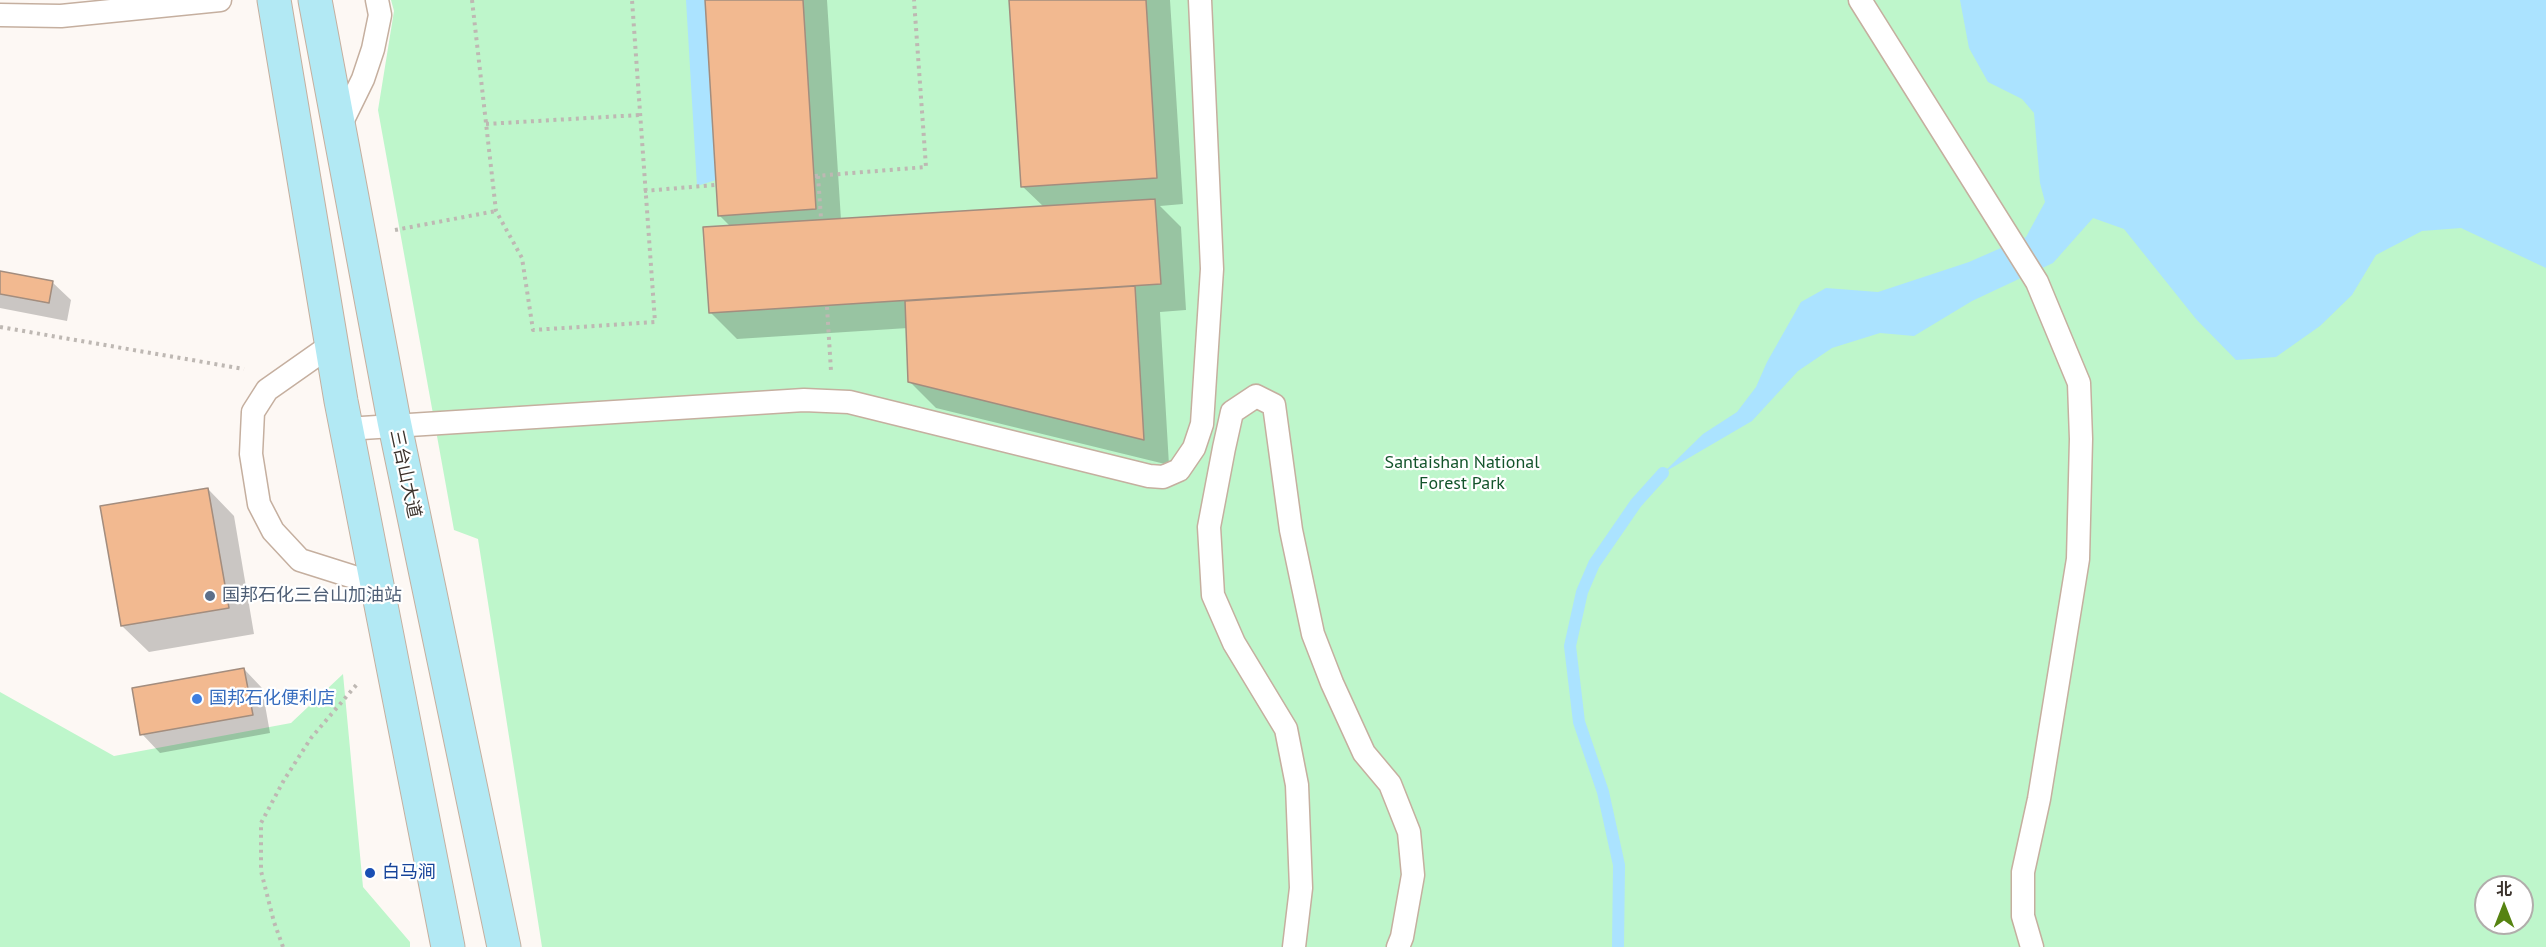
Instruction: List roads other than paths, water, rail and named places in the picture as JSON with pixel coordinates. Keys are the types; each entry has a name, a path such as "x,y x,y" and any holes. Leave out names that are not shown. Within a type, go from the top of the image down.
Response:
{"main road":[{"path":"274,0 346,429 448,947"},
{"name":"三台山大道","path":"315,0 395,425 504,947"}],"lane":[{"path":"0,15 61,16 220,0"},
{"path":"338,130 363,79 373,49 380,15 377,0"},
{"path":"346,429 804,399 869,407 1149,476 1163,477 1179,470 1194,448 1202,424 1212,269 1200,0"},
{"path":"1860,0 2037,282 2079,383 2081,439 2078,559 2039,800 2023,872 2023,916 2032,947"},
{"path":"332,345 267,390 253,412 251,454 259,504 273,531 300,560 376,584"},
{"path":"1294,947 1301,876 1297,785 1286,729 1234,643 1213,595 1209,527 1228,430 1232,412 1256,396 1274,405 1291,530 1313,634 1332,683 1364,753 1390,784 1409,832 1413,875 1398,947"}],"water":[{"path":"686,0 705,0 716,180 697,186"},
{"path":"1960,0 2546,0 2546,268 2461,228 2422,231 2376,255 2352,295 2320,326 2276,357 2236,360 2196,319 2124,229 2093,218 2053,263 1972,301 1914,336 1880,333 1832,348 1798,371 1752,421 1663,473 1703,434 1737,412 1756,387 1767,362 1801,302 1826,288 1878,292 1969,262 2026,237 2045,202 2040,183 2034,113 2022,99 1988,82 1969,48"}],"waterway":[{"path":"1618,947 1619,865 1603,792 1579,722 1570,646 1582,592 1594,564 1636,503 1663,473"}],"place":[{"name":"国邦石化三台山加油站","path":"210,596"},
{"name":"国邦石化便利店","path":"197,699"},
{"name":"白马涧","path":"370,873"}],"park label":[{"name":"Santaishan National Forest Park","path":"1462,473"}]}
